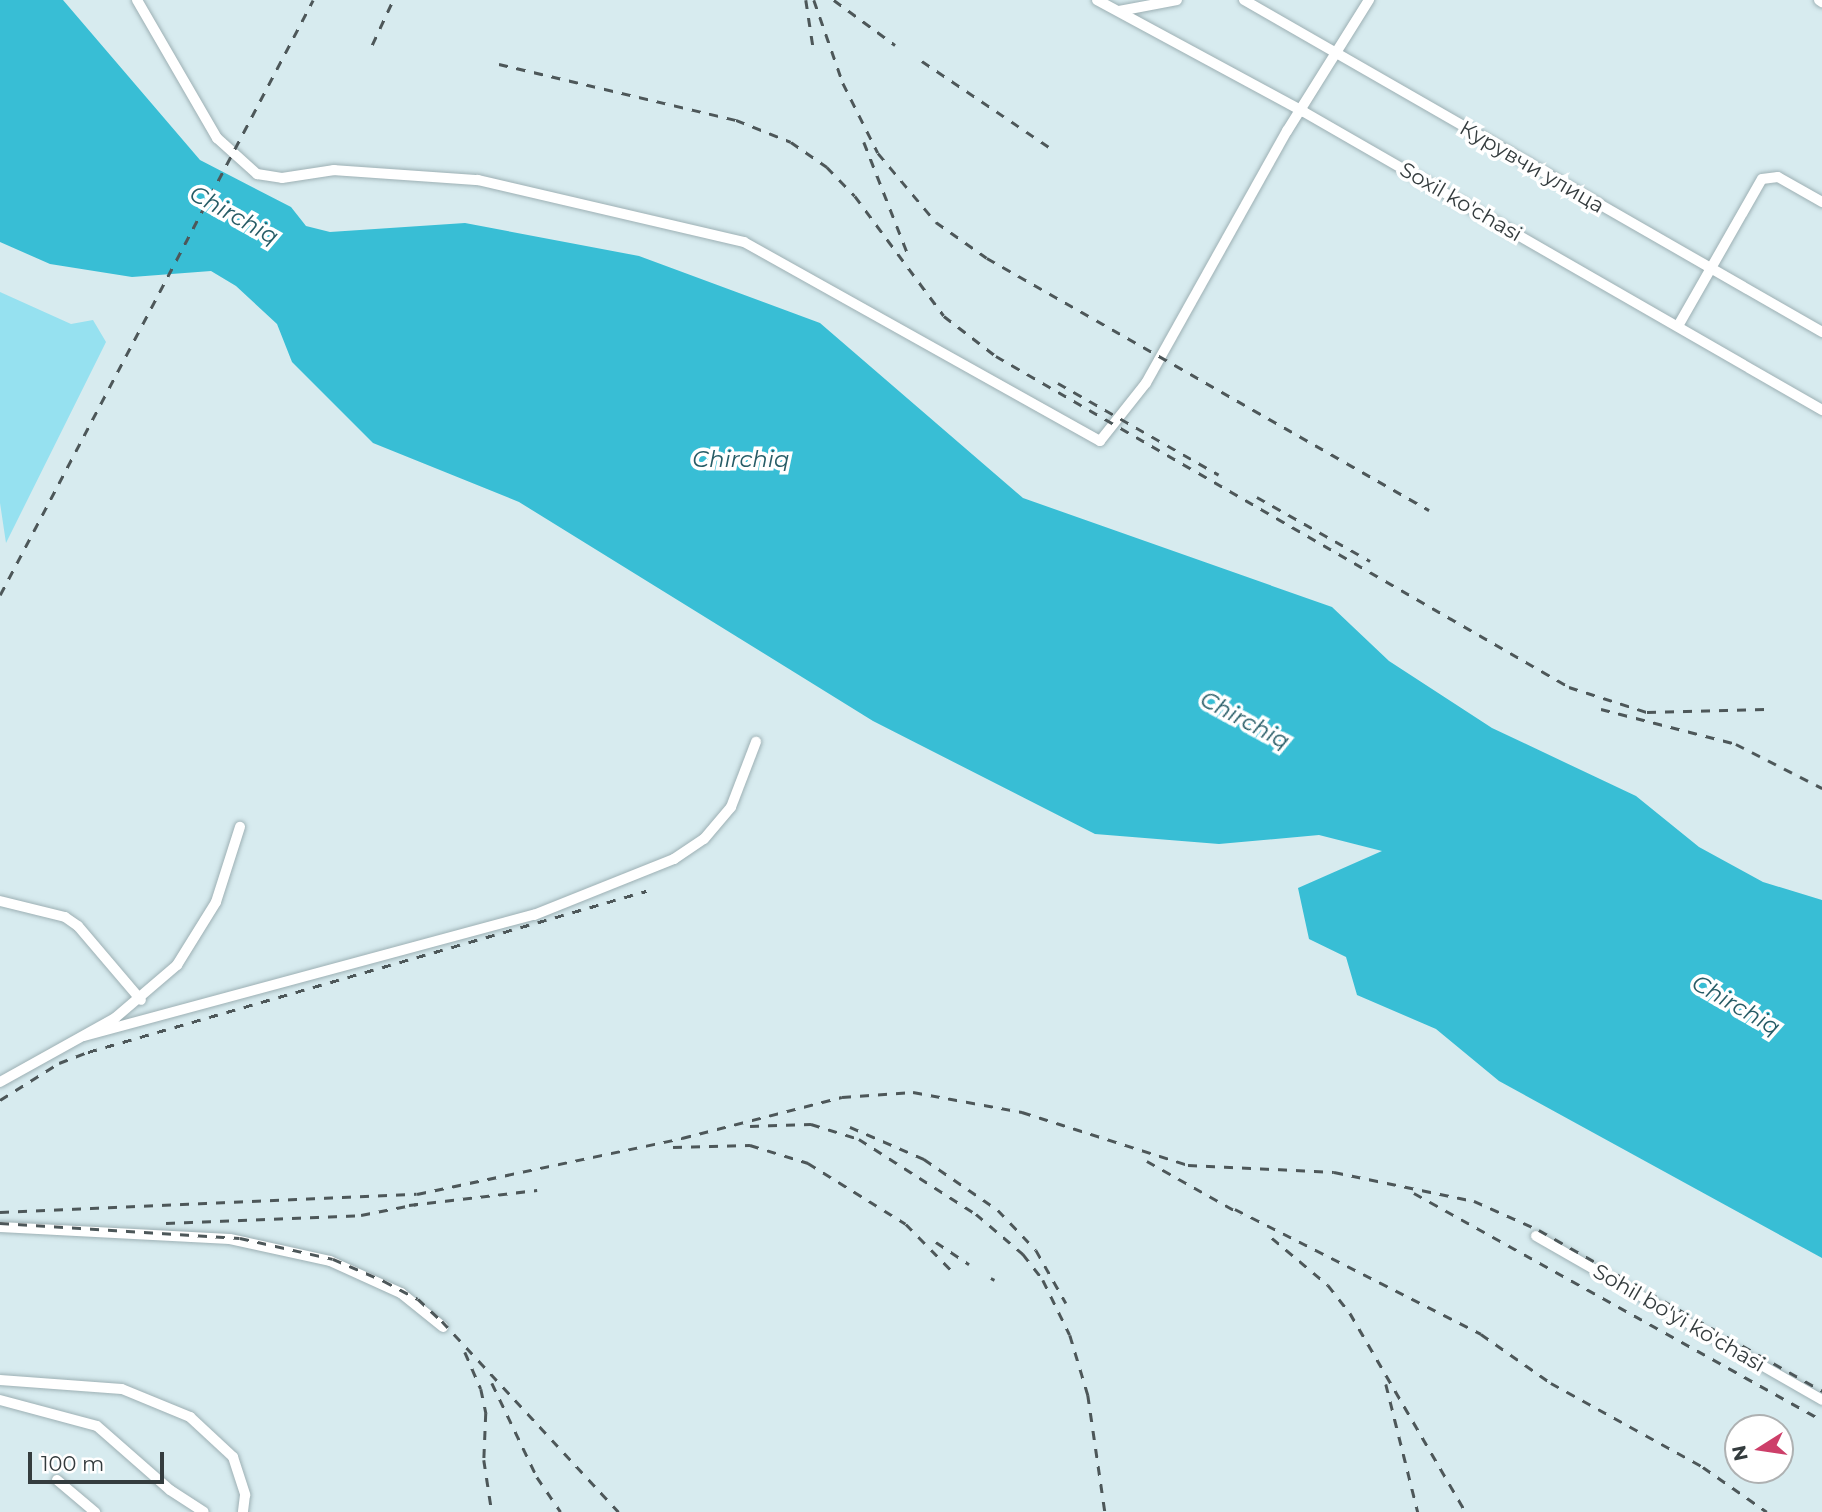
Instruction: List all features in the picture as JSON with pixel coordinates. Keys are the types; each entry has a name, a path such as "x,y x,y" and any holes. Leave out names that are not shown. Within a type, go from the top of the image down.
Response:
{"street":[{"path":"137,0 217,138 257,174 282,178 334,170 478,180 744,242 1100,441 1146,383 1287,131 1304,112 1369,0"},
{"name":"Soxil ko'chasi","path":"1097,0 1304,112 1822,410"},
{"path":"1119,11 1177,0"},
{"name":"Курувчи улица","path":"1244,0 1822,332"},
{"path":"1678,326 1762,179 1778,177 1822,202"},
{"path":"84,1036 534,915 674,859 704,839 731,807 756,742"},
{"path":"0,1082 84,1036 141,1000 177,965 205,925 226,877 240,827"},
{"path":"0,901 65,917 78,926 141,1000"},
{"path":"0,1227 230,1239 330,1261 401,1293 443,1326"},
{"name":"Sohil bo'yi ko'chasi","path":"1536,1236 1822,1400"},
{"path":"0,1380 122,1389 190,1418 233,1457 245,1495 243,1512"},
{"path":"0,1400 97,1426 170,1490 204,1512"},
{"path":"57,1480 95,1512"}],"shaded area":[{"path":"0,292 71,324 93,320 106,342 6,543 0,503"}],"water":[{"name":"Chirchiq","path":"0,0 63,0 200,160 291,207 306,226 330,232 465,223 639,256 820,323 1023,498 1332,607 1389,661 1492,728 1636,796 1699,847 1763,882 1822,900 1822,1258 1499,1081 1436,1029 1357,995 1346,957 1309,939 1298,888 1382,851 1319,835 1219,844 1095,834 873,721 519,502 373,443 292,362 277,324 236,286 211,271 132,277 50,264 0,242"}],"railway":[{"path":"0,595 313,0"},
{"path":"372,45 393,0"},
{"path":"806,0 814,52"},
{"path":"814,0 843,83 878,153 936,222 987,258 1429,510"},
{"path":"834,0 895,45"},
{"path":"922,61 1049,147"},
{"path":"499,64 736,120 791,142 827,167 855,196 944,316 996,356 1569,687 1647,712 1765,709"},
{"path":"864,142 907,252"},
{"path":"1058,383 1219,475"},
{"path":"1257,497 1370,561"},
{"path":"1601,709 1736,744 1822,788"},
{"path":"0,1100 59,1063 88,1052 646,891"},
{"path":"0,1212 417,1194 682,1138 842,1097 913,1092 1022,1112 1188,1165 1334,1172 1474,1201 1539,1230 1822,1391"},
{"path":"750,1126 811,1124 859,1139 976,1214 1023,1254 1043,1280 1070,1335 1088,1395 1105,1512"},
{"path":"850,1127 924,1159 998,1210 1036,1250 1066,1303"},
{"path":"673,1147 750,1145 808,1163 906,1224 953,1272"},
{"path":"1147,1161 1241,1214"},
{"path":"409,1205 537,1190"},
{"path":"1414,1193 1822,1420"},
{"path":"166,1223 361,1215 417,1204"},
{"path":"1235,1209 1481,1334 1551,1383 1703,1467 1767,1512"},
{"path":"0,1223 240,1238 333,1259 384,1281 418,1299 442,1321 619,1512"},
{"path":"1272,1238 1328,1285 1350,1313 1466,1512"},
{"path":"936,1242 969,1264"},
{"path":"991,1278 995,1280"},
{"path":"465,1352 481,1389 486,1413 484,1460 492,1512"},
{"path":"492,1383 537,1477 561,1512"},
{"path":"1386,1384 1418,1512"}]}
